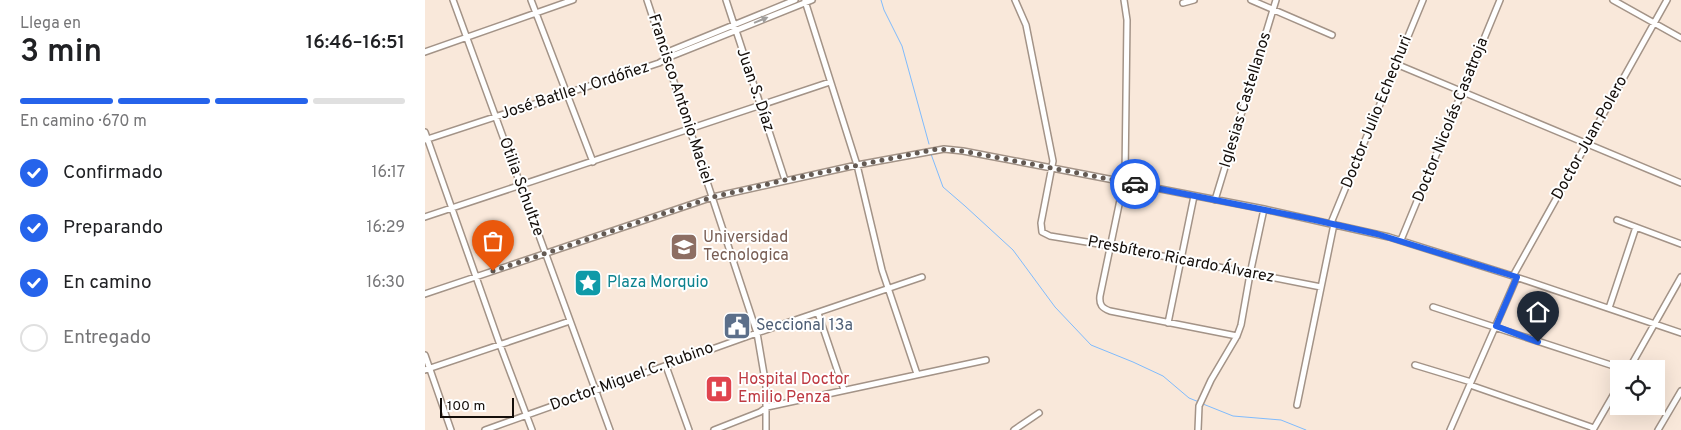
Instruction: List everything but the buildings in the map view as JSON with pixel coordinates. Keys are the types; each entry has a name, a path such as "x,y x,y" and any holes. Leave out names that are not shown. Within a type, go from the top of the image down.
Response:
{"street":[{"name":"Otilia Schultze","path":"453,0 610,430"},
{"path":"531,0 593,162"},
{"path":"425,52 573,0"},
{"name":"Francisco Antonio Maciel","path":"647,0 757,333 765,378 766,430"},
{"name":"Juan S. Díaz","path":"726,0 785,180"},
{"name":"José Batlle y Ordóñez","path":"426,140 659,63 666,55 795,0"},
{"name":"José Batlle y Ordóñez","path":"666,55 735,30 805,1 812,0"},
{"path":"1015,0 1027,31 1052,155 1052,168"},
{"path":"1124,0 1127,20 1124,182 1100,296 1101,306 1110,310 1168,323 1237,336"},
{"path":"1183,3 1194,0"},
{"path":"1251,0 1332,35"},
{"name":"Iglesias Castellanos","path":"1215,200 1276,0"},
{"name":"Doctor Julio Echechuri","path":"1297,405 1333,224 1423,0"},
{"name":"Doctor Nicolás Casatroja","path":"1401,240 1500,0"},
{"path":"1613,0 1681,38"},
{"name":"Doctor Juan Polero","path":"1450,430 1496,326 1515,277 1667,0"},
{"path":"805,1 857,165 882,270 917,374"},
{"path":"1396,64 1681,183"},
{"path":"425,217 830,82"},
{"path":"425,132 426,140 500,345 533,430"},
{"path":"425,294 713,197 857,165 944,149 963,151 1215,200 1401,240 1681,333"},
{"name":"Presbítero Ricardo Álvarez","path":"1052,168 1041,223 1042,232 1047,235 1321,287"},
{"path":"1168,323 1193,196"},
{"path":"1198,430 1199,406 1211,380 1237,336 1241,325 1264,210"},
{"path":"1617,220 1681,244"},
{"path":"1609,308 1636,227"},
{"name":"Doctor Miguel C. Rubino","path":"485,430 757,333 922,277"},
{"path":"1634,360 1681,278"},
{"path":"1433,307 1496,326 1610,365"},
{"path":"817,313 844,390"},
{"path":"427,369 570,322"},
{"path":"425,355 427,369 451,430"},
{"path":"714,430 760,412 767,407 986,360"},
{"path":"1415,365 1593,429 1610,401"},
{"path":"666,366 689,430"},
{"path":"1658,430 1681,391"},
{"path":"1014,430 1039,412"}],"waterway":[{"path":"881,0 902,46 929,144"},
{"path":"931,154 943,187 1013,250 1055,307 1091,345 1163,376 1189,398 1199,402"},
{"path":"1203,404 1233,416 1281,420 1306,430"}],"way so far":[{"path":"493,271 713,197 785,180 937,149 963,151 1135,184"}],"place":[{"name":"Universidad Tecnologica","path":"684,247"},
{"name":"Plaza Morquio","path":"588,283"},
{"name":"Seccional 13a","path":"737,326"},
{"name":"Hospital Doctor Emilio Penza","path":"719,389"}],"route":[{"path":"1135,184 1377,234 1517,277 1496,326 1538,342"}]}
